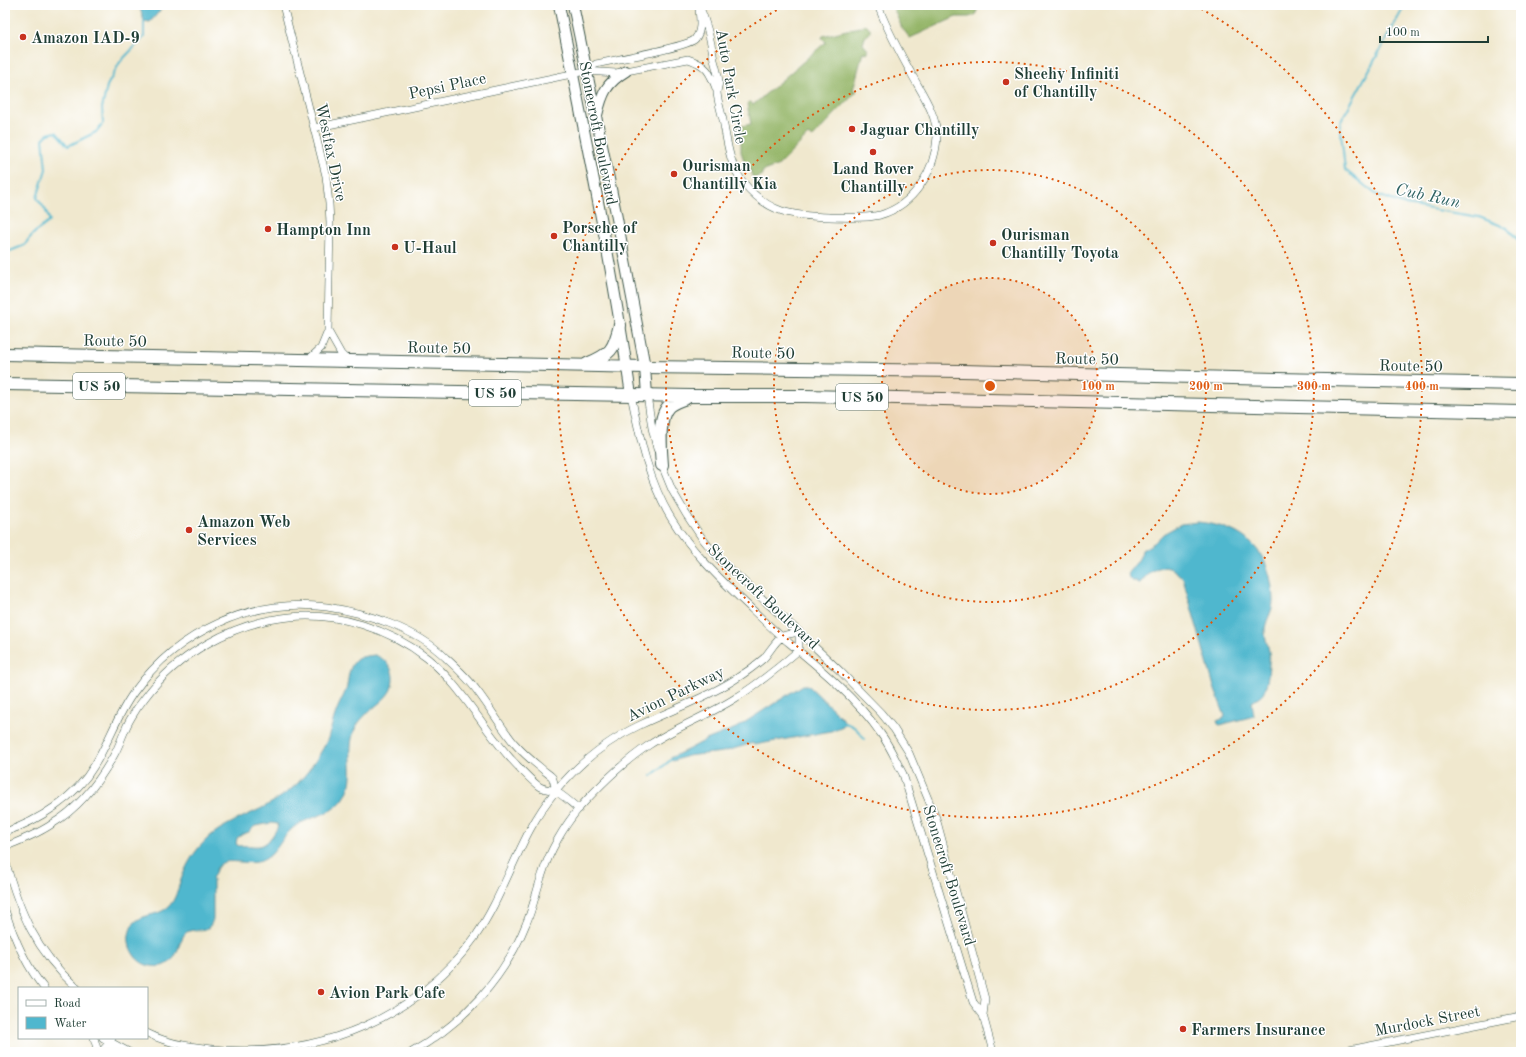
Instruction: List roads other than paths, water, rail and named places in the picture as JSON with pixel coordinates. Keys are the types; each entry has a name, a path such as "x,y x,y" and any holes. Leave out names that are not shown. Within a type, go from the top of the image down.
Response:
{"highway":[{"path":"584,365 609,353 616,343 620,325"},
{"name":"Route 50","path":"5,354 645,367 962,371 1521,384"},
{"name":"US 50","path":"5,384 647,396 805,396 1521,412"},
{"path":"662,465 661,439 663,417 668,407 691,396"}],"main road":[{"name":"Stonecroft Boulevard","path":"559,5 589,154 631,395"},
{"name":"Stonecroft Boulevard","path":"573,5 616,213 645,367 647,396"},
{"path":"596,119 601,98 605,90 613,80 626,71"}],"street":[{"name":"Westfax Drive","path":"283,5 326,176 329,204 328,332 321,348 308,361"},
{"name":"Auto Park Circle","path":"586,71 596,64 674,47 690,42 695,39 698,33 700,24 699,5"},
{"name":"Auto Park Circle","path":"699,5 707,22 719,82 717,92 734,166 743,182 766,204 791,214 811,216 879,215 903,203 922,183 929,171 934,155 936,131 930,108 890,32 878,5"},
{"path":"586,71 616,74 688,59 698,62 708,69 717,92"},
{"name":"Pepsi Place","path":"314,128 586,71"},
{"name":"Westfax Drive","path":"328,332 340,354 349,361"},
{"name":"Stonecroft Boulevard","path":"631,395 640,443 649,472 659,496 671,518 690,547 705,564 782,637 830,678 881,734 903,774 973,1002 983,1016 993,1052"},
{"name":"Stonecroft Boulevard","path":"647,396 654,437 662,465 672,490 702,538 720,560 836,667 894,729 909,753 936,818 985,999 983,1016"},
{"path":"5,832 18,828 41,816 63,801 94,768 122,711 134,692 155,666 179,646 203,631 232,617 259,609 276,606 317,606 354,612 404,629 425,641 442,653 466,676 505,732 521,750 552,778 556,791"},
{"path":"5,847 52,825 73,810 88,794 107,768 116,753 131,718 143,700 178,664 191,654 225,635 254,624 290,617 316,616 360,625 396,638 417,651 432,662 458,689 496,742 512,760 541,788 556,791 579,809"},
{"path":"782,637 799,632 799,650"},
{"name":"Avion Parkway","path":"148,1033 198,1048 238,1051 280,1049 307,1045 340,1036 360,1028 397,1009 425,989 446,970 474,938 496,902 519,850 532,826 556,791 588,759 640,725 709,695 734,680 763,658 782,637"},
{"name":"Avion Parkway","path":"412,1052 438,1036 456,1022 481,998 504,967 526,924 549,857 568,822 603,782 629,759 650,744 672,731 712,712 761,682 799,650"},
{"path":"5,860 27,924 45,953 57,968 76,987"},
{"path":"5,910 16,942 28,966 43,987"},
{"name":"Murdock Street","path":"1339,1052 1521,1016"},
{"path":"94,1039 98,1052"},
{"path":"102,1052 104,1046 111,1040"},
{"path":"111,1040 113,1048 111,1052"},
{"path":"111,1040 129,1052"}],"water":[{"path":"139,5 165,5 150,22 144,21"},
{"path":"1198,522 1229,529 1242,536 1253,545 1261,555 1267,568 1271,583 1273,601 1272,609 1265,629 1265,638 1269,651 1267,681 1264,692 1252,702 1254,716 1220,725 1217,721 1225,716 1215,690 1183,579 1172,569 1166,567 1155,569 1137,584 1137,581 1132,581 1129,578 1128,573 1138,559 1142,550 1154,543 1163,534 1181,524"},
{"path":"375,655 384,660 390,667 393,676 392,686 386,697 364,717 355,729 351,748 350,784 342,801 332,810 306,820 294,827 285,836 275,851 266,859 248,863 224,862 221,864 217,868 212,878 213,919 209,927 204,930 189,931 185,934 177,952 168,963 161,966 151,966 139,961 130,948 129,935 131,927 135,922 145,916 163,911 171,904 189,863 197,850 209,837 224,827 274,801 298,783 307,773 315,762 328,738 336,712 346,690 349,671 352,664 364,656","holes":["272,823 278,824 277,829 265,844 258,846 239,846 236,844 237,838 249,832 255,826"]},
{"path":"803,685 808,685 844,720 843,726 831,731 754,745 753,743 723,752 687,756 673,761 670,758 706,740 736,728"}],"waterway":[{"name":"Cub Run","path":"1405,5 1340,123 1345,170 1377,195 1406,205 1479,217 1507,228 1521,243"},
{"path":"5,253 25,245 33,234 50,221 45,209 37,198 46,169 43,139 48,134 56,132 68,146 96,132 103,123 102,108 107,86 120,62 144,37 144,21"},
{"path":"5,279 8,284 5,296"},
{"path":"843,723 853,726 865,739"},
{"path":"651,776 672,759"}],"place":[{"name":"Amazon IAD-9","path":"23,37"},
{"name":"Sheehy Infiniti of Chantilly","path":"1006,82"},
{"name":"Jaguar Chantilly","path":"852,129"},
{"name":"Land Rover Chantilly","path":"873,152"},
{"name":"Ourisman Chantilly Kia","path":"674,174"},
{"name":"Hampton Inn","path":"268,229"},
{"name":"Porsche of Chantilly","path":"554,236"},
{"name":"Ourisman Chantilly Toyota","path":"993,243"},
{"name":"U-Haul","path":"395,247"},
{"name":"Amazon Web Services","path":"189,530"},
{"name":"Avion Park Cafe","path":"321,992"},
{"name":"Farmers Insurance","path":"1183,1029"}]}
